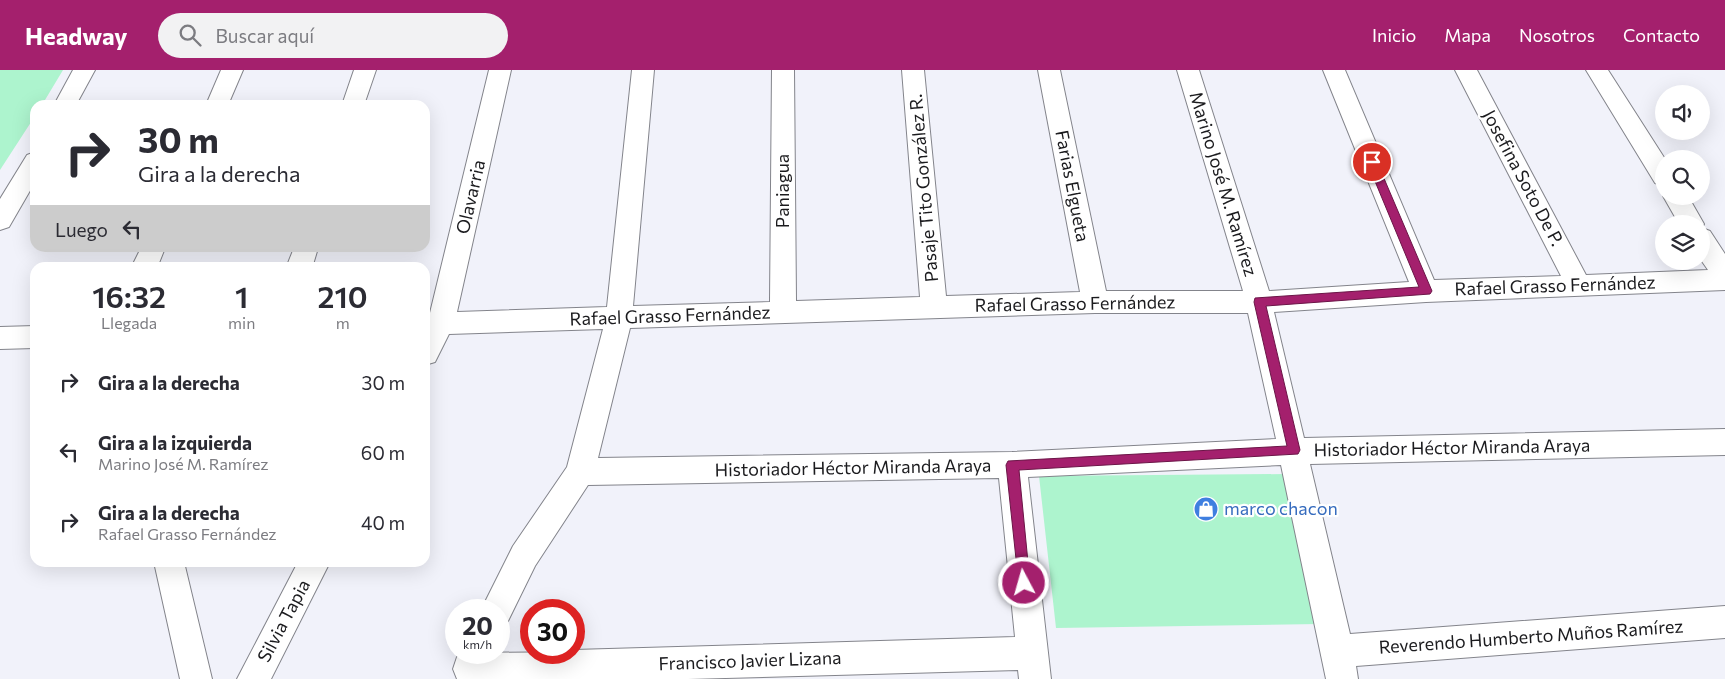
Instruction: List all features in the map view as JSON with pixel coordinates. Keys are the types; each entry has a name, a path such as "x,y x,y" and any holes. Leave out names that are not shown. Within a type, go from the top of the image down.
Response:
{"street":[{"path":"68,100 84,70"},
{"path":"219,100 232,70"},
{"path":"355,100 365,70"},
{"name":"Olavarria","path":"433,324 500,70"},
{"path":"502,599 524,556 580,472 619,317 643,70"},
{"name":"Paniagua","path":"783,70 783,312"},
{"name":"Pasaje Tito González R.","path":"913,70 934,307"},
{"name":"Farias Elgueta","path":"1049,70 1095,302"},
{"name":"Marino José M. Ramírez","path":"1188,70 1259,302 1294,450 1340,665"},
{"path":"1334,70 1426,291"},
{"name":"Josefina Soto De P.","path":"1466,70 1579,286"},
{"path":"1597,70 1655,163"},
{"path":"0,220 30,169"},
{"path":"1710,253 1725,278"},
{"name":"Rafael Grasso Fernández","path":"433,324 1095,302 1259,302 1426,291 1579,286 1725,278"},
{"path":"0,338 30,337"},
{"name":"Historiador Héctor Miranda Araya","path":"580,472 1012,465 1294,450 1725,442"},
{"path":"1012,465 1033,666"},
{"path":"170,567 196,679"},
{"name":"Silvia Tapia","path":"253,679 311,567"},
{"name":"Reverendo Humberto Muños Ramírez","path":"1340,665 1725,622"},
{"name":"Francisco Javier Lizana","path":"470,667 1033,666"}],"green space":[{"path":"0,70 63,70 45,100 30,100 30,124 0,170"},
{"path":"1286,474 1319,624 1056,628 1039,476"}],"place":[{"name":"marco chacon","path":"1206,509"}],"route":[{"path":"1024,583 1012,465 1294,450 1259,302 1426,291 1372,162"}]}
